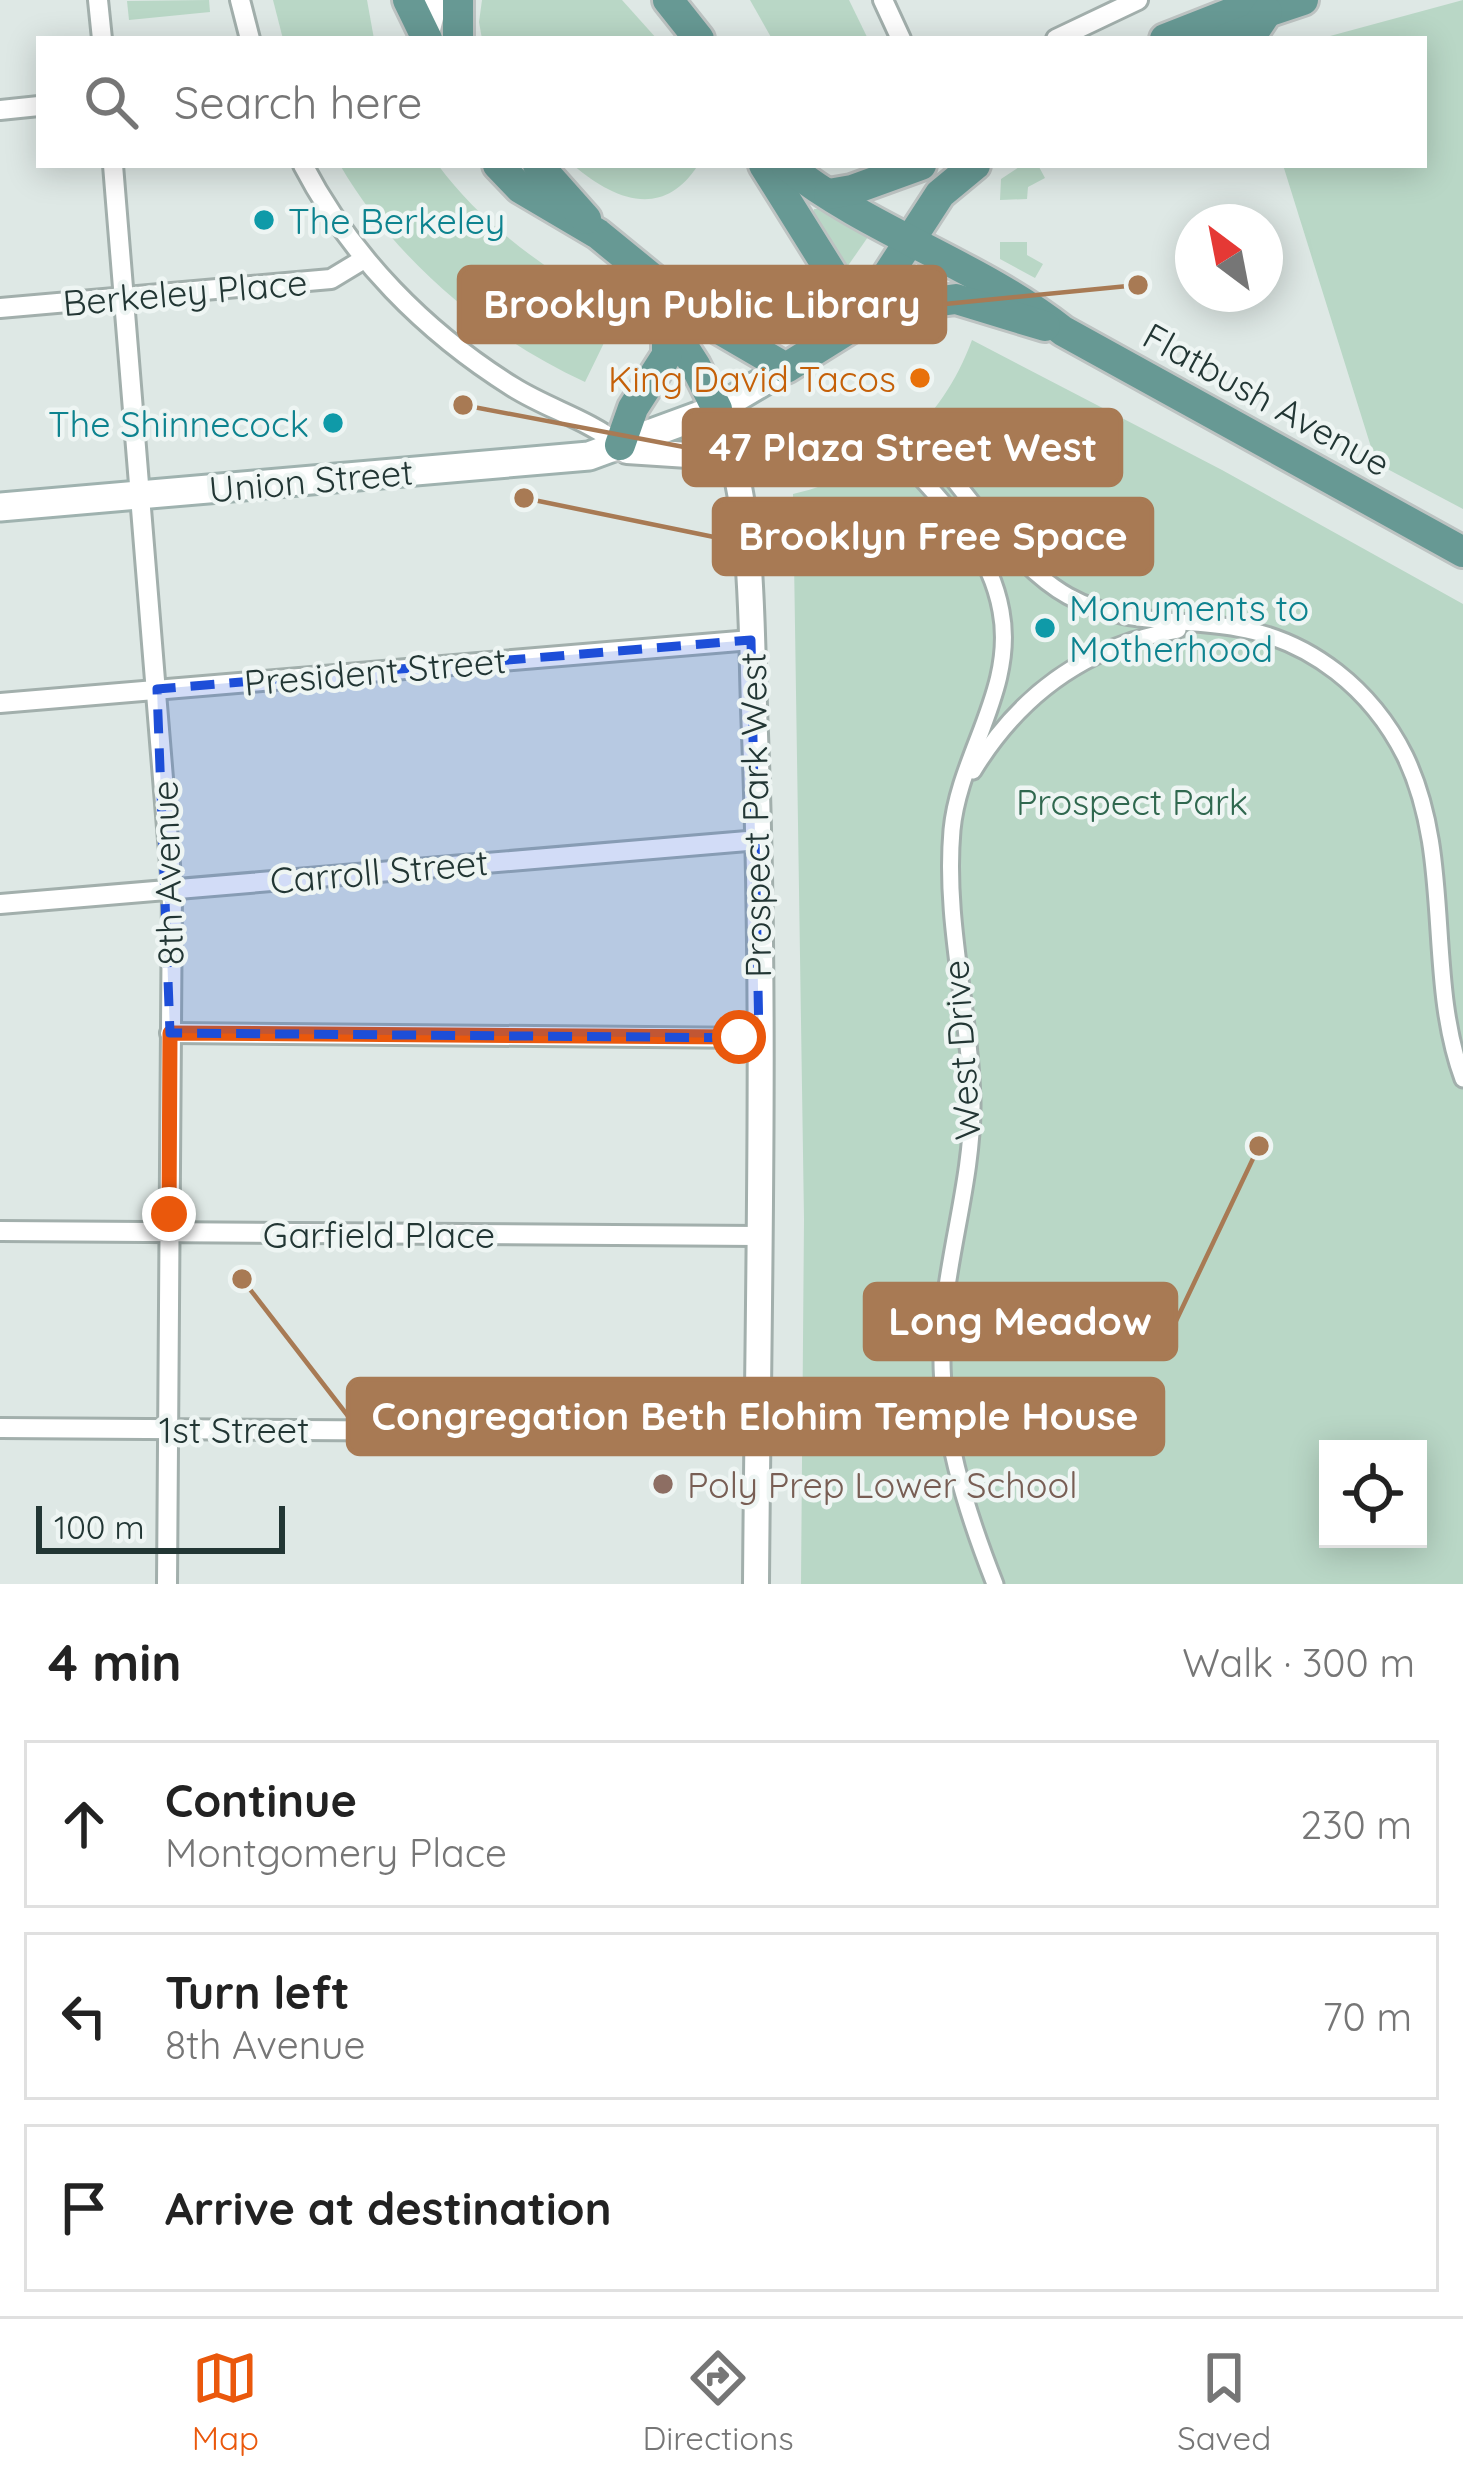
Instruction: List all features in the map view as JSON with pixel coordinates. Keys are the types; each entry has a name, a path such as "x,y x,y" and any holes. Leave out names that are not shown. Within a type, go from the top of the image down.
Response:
{"main road":[{"path":"408,0 426,36"},
{"path":"426,36 434,0"},
{"path":"458,0 458,36"},
{"path":"668,0 697,36"},
{"path":"1234,36 1257,27 1267,12 1303,0"},
{"path":"1172,36 1250,5 1267,12"},
{"path":"501,168 520,188 598,234"},
{"path":"541,168 626,259 721,332 786,368 855,325 918,304 956,299 1063,331"},
{"path":"766,168 844,293 855,325"},
{"name":"Flatbush Avenue","path":"790,168 829,194 1022,299 1063,331 1463,552"},
{"path":"829,194 913,168"},
{"path":"855,325 911,240 941,179"},
{"path":"626,259 717,410"},
{"path":"620,445 633,409 667,356 667,321"},
{"name":"Union Street","path":"0,507 589,456 717,410 786,368"}],"street":[{"path":"98,0 102,36"},
{"path":"240,0 249,36"},
{"path":"883,0 900,36"},
{"path":"1062,36 1138,0"},
{"path":"0,110 36,106"},
{"name":"8th Avenue","path":"113,168 172,890 166,1584"},
{"path":"305,168 329,212 364,259 452,345 511,386 602,431 627,451 734,458"},
{"name":"Berkeley Place","path":"0,308 331,279 364,259"},
{"name":"Prospect Park West","path":"717,410 734,458 743,513 758,840 755,1584"},
{"path":"914,428 1044,582 1095,608 1126,617 1266,634 1329,665 1364,695 1405,758 1429,831 1450,1026 1463,1079"},
{"name":"West Drive","path":"892,447 971,537 992,578 1002,615 1000,677 958,795 950,895 972,1098 941,1346 951,1446 965,1502 995,1584"},
{"path":"958,795 1014,714 1060,674 1132,640 1210,626"},
{"name":"President Street","path":"0,703 751,640"},
{"name":"Carroll Street","path":"0,904 758,840"},
{"path":"170,1033 759,1038"},
{"name":"Garfield Place","path":"0,1231 758,1236"},
{"name":"1st Street","path":"0,1428 757,1433"}],"highlighted area":[{"path":"751,640 759,1038 170,1033 157,689"}],"green space":[{"path":"209,0 210,12 129,20 127,1"},
{"path":"273,0 367,0 373,36 282,36"},
{"path":"482,0 622,0 654,36 481,36"},
{"path":"750,0 849,0 867,36 770,36"},
{"path":"1463,0 1463,509 1376,463 1284,168 1427,168 1427,36 1330,36"},
{"path":"342,168 440,168 498,229 618,314 585,382 513,342 446,292 362,200"},
{"path":"577,168 696,168 669,193 654,198 621,195"},
{"path":"1018,168 1040,168 1045,178 1028,187 1027,199 1000,200 1001,179"},
{"path":"814,209 825,209 870,234 845,270 812,217"},
{"path":"1000,242 1027,242 1027,255 1043,264 1035,278 1000,259"},
{"name":"Prospect Park","path":"972,340 1222,470 1463,604 1463,1584 801,1584 804,1219 793,494 879,459 903,441 943,397"}],"place":[{"name":"The Berkeley","path":"264,220"},
{"name":"Brooklyn Public Library","path":"1138,285"},
{"name":"King David Tacos","path":"920,378"},
{"name":"47 Plaza Street West","path":"463,405"},
{"name":"The Shinnecock","path":"333,423"},
{"name":"Brooklyn Free Space","path":"524,498"},
{"name":"Monuments to Motherhood","path":"1045,628"},
{"name":"Long Meadow","path":"1259,1146"},
{"name":"Congregation Beth Elohim Temple House","path":"242,1279"},
{"name":"Poly Prep Lower School","path":"663,1484"}],"route":[{"path":"169,1214 170,1033 739,1037"}]}
